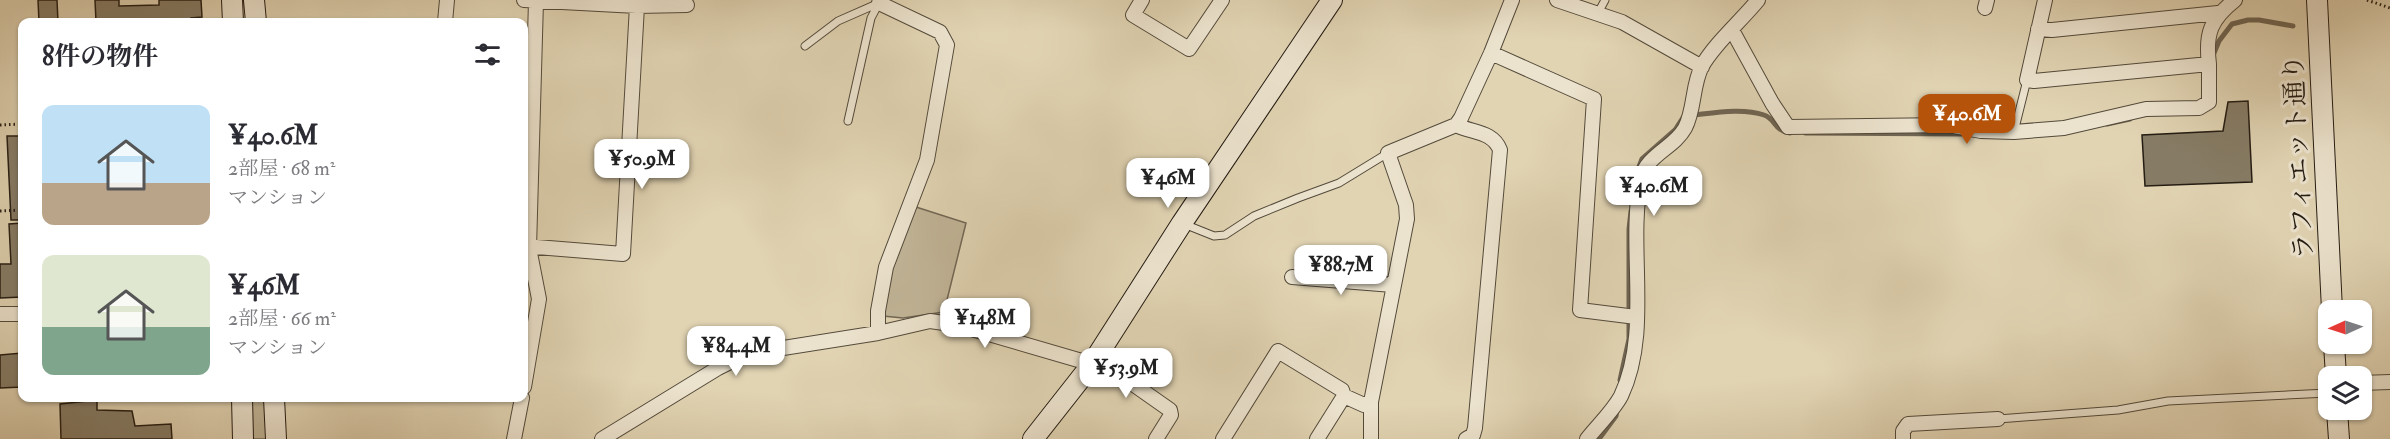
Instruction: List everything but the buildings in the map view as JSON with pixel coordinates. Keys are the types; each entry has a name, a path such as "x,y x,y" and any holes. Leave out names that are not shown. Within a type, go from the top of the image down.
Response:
{"street":[{"path":"232,0 233,18"},
{"path":"254,0 256,18"},
{"path":"445,18 447,0"},
{"path":"524,0 579,1 637,6 687,4"},
{"path":"1142,0 1133,15 1189,49 1222,0"},
{"path":"1034,439 1094,361 1182,223 1332,0"},
{"path":"1371,439 1371,402 1407,213 1404,196 1388,153 1456,124 1491,53 1512,0"},
{"path":"1557,0 1622,22 1702,67"},
{"path":"1587,439 1620,398 1628,380 1633,359 1637,225 1641,179 1644,170 1677,139 1685,127 1702,67 1758,0"},
{"path":"2045,0 2027,80 2209,64"},
{"path":"2038,29 2052,30 2218,13 2235,0"},
{"name":"ラフィエット通り","path":"2317,0 2332,300"},
{"path":"528,198 536,1"},
{"path":"878,333 878,311 886,267 927,160 947,45 940,32 879,1"},
{"path":"528,247 623,254 637,6"},
{"path":"1732,30 1788,127 1948,125 1981,131 2014,132 2064,128 2146,109 2199,108 2209,102 2207,45 2218,13"},
{"path":"1491,53 1594,99 1580,310 1635,317"},
{"path":"1456,124 1469,131 1493,138 1500,150 1475,428 1473,435 1466,439"},
{"path":"528,255 539,299 528,364"},
{"path":"1292,277 1393,285"},
{"path":"0,314 18,314"},
{"path":"602,439 718,368 746,354 878,333 930,321 958,325 1094,361 1170,410 1171,415 1156,439"},
{"path":"1223,439 1278,351 1342,390 1344,396 1364,405 1371,402"},
{"path":"2372,383 2390,382"},
{"path":"1317,439 1344,396"},
{"path":"242,402 243,439"},
{"path":"274,402 276,439"},
{"path":"514,439 521,402"},
{"path":"1904,439 1903,431 1908,424 1998,418"},
{"path":"2338,420 2339,439"}],"lane":[{"path":"1598,13 1605,0"},
{"path":"805,46 838,21 879,1"},
{"path":"849,121 871,18 879,1"},
{"path":"2014,132 2027,80"},
{"path":"1182,223 1214,236 1225,235 1254,216 1339,183 1388,153"},
{"path":"1998,418 2118,410 2168,401 2318,394"}],"path":[{"path":"2367,0 2390,8"},
{"path":"0,125 18,124"},
{"path":"0,211 18,210"}],"shaded area":[{"path":"916,207 966,223 944,312 903,318 883,316 888,273"},
{"path":"247,402 269,402 270,439 249,439"}],"waterway":[{"path":"2214,53 2219,41 2232,24 2259,20 2293,26"},
{"path":"1637,172 1642,159 1675,130 1684,116 1724,112 1755,113 1768,117 1781,130 1790,133"},
{"path":"2107,124 2130,119"},
{"path":"1805,133 1964,134"},
{"path":"1620,380 1629,339 1631,211"},
{"path":"1599,439 1616,416 1617,410"}]}
